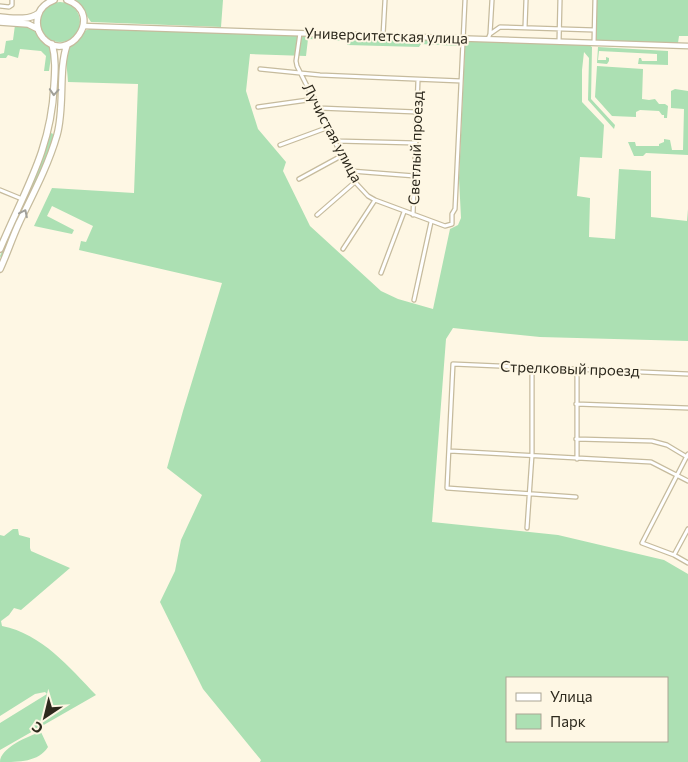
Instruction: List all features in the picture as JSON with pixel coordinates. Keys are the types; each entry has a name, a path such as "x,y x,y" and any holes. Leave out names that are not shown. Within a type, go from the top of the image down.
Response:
{"main road":[{"path":"54,0 45,5 39,13 37,18 38,29 41,36 52,44 67,45"},
{"path":"1,264 44,171 57,132 62,106 64,54 67,45 78,37 83,26 82,14 69,0"},
{"path":"3,17 26,18 36,16 39,13"},
{"path":"0,22 28,24 38,29"},
{"path":"0,248 35,172 49,130 55,79 55,54 52,44"},
{"path":"49,130 57,132"}],"street":[{"path":"0,6 12,5 12,0"},
{"path":"383,36 385,0"},
{"path":"260,70 320,75 461,81 465,0"},
{"path":"488,39 492,0"},
{"path":"525,27 526,0"},
{"path":"559,42 560,0"},
{"path":"594,43 595,0"},
{"path":"3,17 6,7"},
{"name":"Университетская улица","path":"83,26 688,46"},
{"path":"490,34 500,27 594,30"},
{"name":"Лучистая улица","path":"300,33 296,61 300,72 355,182 368,196 375,200 445,226 452,224 452,214 455,209 461,81"},
{"name":"Светлый проезд","path":"413,215 418,80"},
{"path":"258,107 315,99"},
{"path":"319,108 417,112"},
{"path":"280,145 329,127"},
{"path":"336,141 416,143"},
{"path":"299,179 343,155"},
{"path":"350,171 415,176"},
{"path":"317,215 355,182"},
{"path":"0,190 22,199"},
{"path":"343,249 375,200"},
{"path":"381,273 404,212"},
{"path":"414,300 431,222"},
{"name":"Стрелковый проезд","path":"450,452 452,364 532,369 688,374"},
{"path":"527,528 532,455 532,369"},
{"path":"577,370 577,459"},
{"path":"576,404 688,408"},
{"path":"576,439 652,441 667,445 688,456 642,543 674,555 688,563"},
{"path":"576,497 447,488 450,452 651,462 688,481"},
{"path":"674,555 688,529"}],"green space":[{"path":"76,0 223,0 221,27 91,22"},
{"path":"595,0 688,0 688,36 679,36 678,43 676,44 594,40"},
{"path":"60,2 71,5 77,11 80,22 77,33 71,39 60,42 49,39 43,33 40,22 43,11 49,5"},
{"path":"15,25 35,29 52,50 49,71 44,71 46,56 41,51 20,49 18,58 8,55 6,58 0,58 0,54 4,53 6,41 13,40"},
{"path":"94,28 589,45 592,47 591,99 615,125 614,129 588,100 589,58 584,52 582,102 604,125 602,158 580,157 577,196 590,198 589,237 615,239 619,169 651,171 651,217 687,221 688,209 688,341 540,337 453,328 446,339 432,522 558,535 664,560 688,574 688,762 260,762 261,760 203,689 160,602 175,571 181,540 202,495 167,468 222,283 79,250 81,241 86,242 93,226 52,206 47,216 74,230 72,234 34,226 52,188 134,193 138,84 68,82 67,54 72,44 87,30","holes":["308,39 347,41 347,45 419,47 421,44 460,46 465,48 459,178 461,218 458,225 450,229 433,309 398,299 381,291 310,226 283,171 286,162 258,129 246,91 250,54 306,56"]},
{"path":"598,47 668,51 668,65 638,64 639,58 642,61 657,61 657,54 599,51 598,60 606,60 606,57 609,58 609,61 607,64 597,63"},
{"path":"597,66 643,69 642,99 655,99 659,104 668,106 667,118 664,118 664,115 659,111 640,110 636,112 636,117 612,116 595,97"},
{"path":"675,89 688,91 688,155 646,153 643,156 634,156 628,142 635,142 636,146 659,146 659,144 664,142 664,139 670,140 672,150 683,150 684,109 671,108 671,91"},
{"path":"52,133 54,136 41,173 2,260 0,256 38,171 50,134"},
{"path":"13,529 18,529 19,535 30,538 31,551 70,568 21,610 14,608 1,621 2,626 30,636 42,644 65,663 96,695 0,750 0,723 47,694 45,692 35,694 0,716 0,535 4,536"},
{"path":"41,732 48,747 39,756 28,760 0,762 1,757 10,747"}]}
